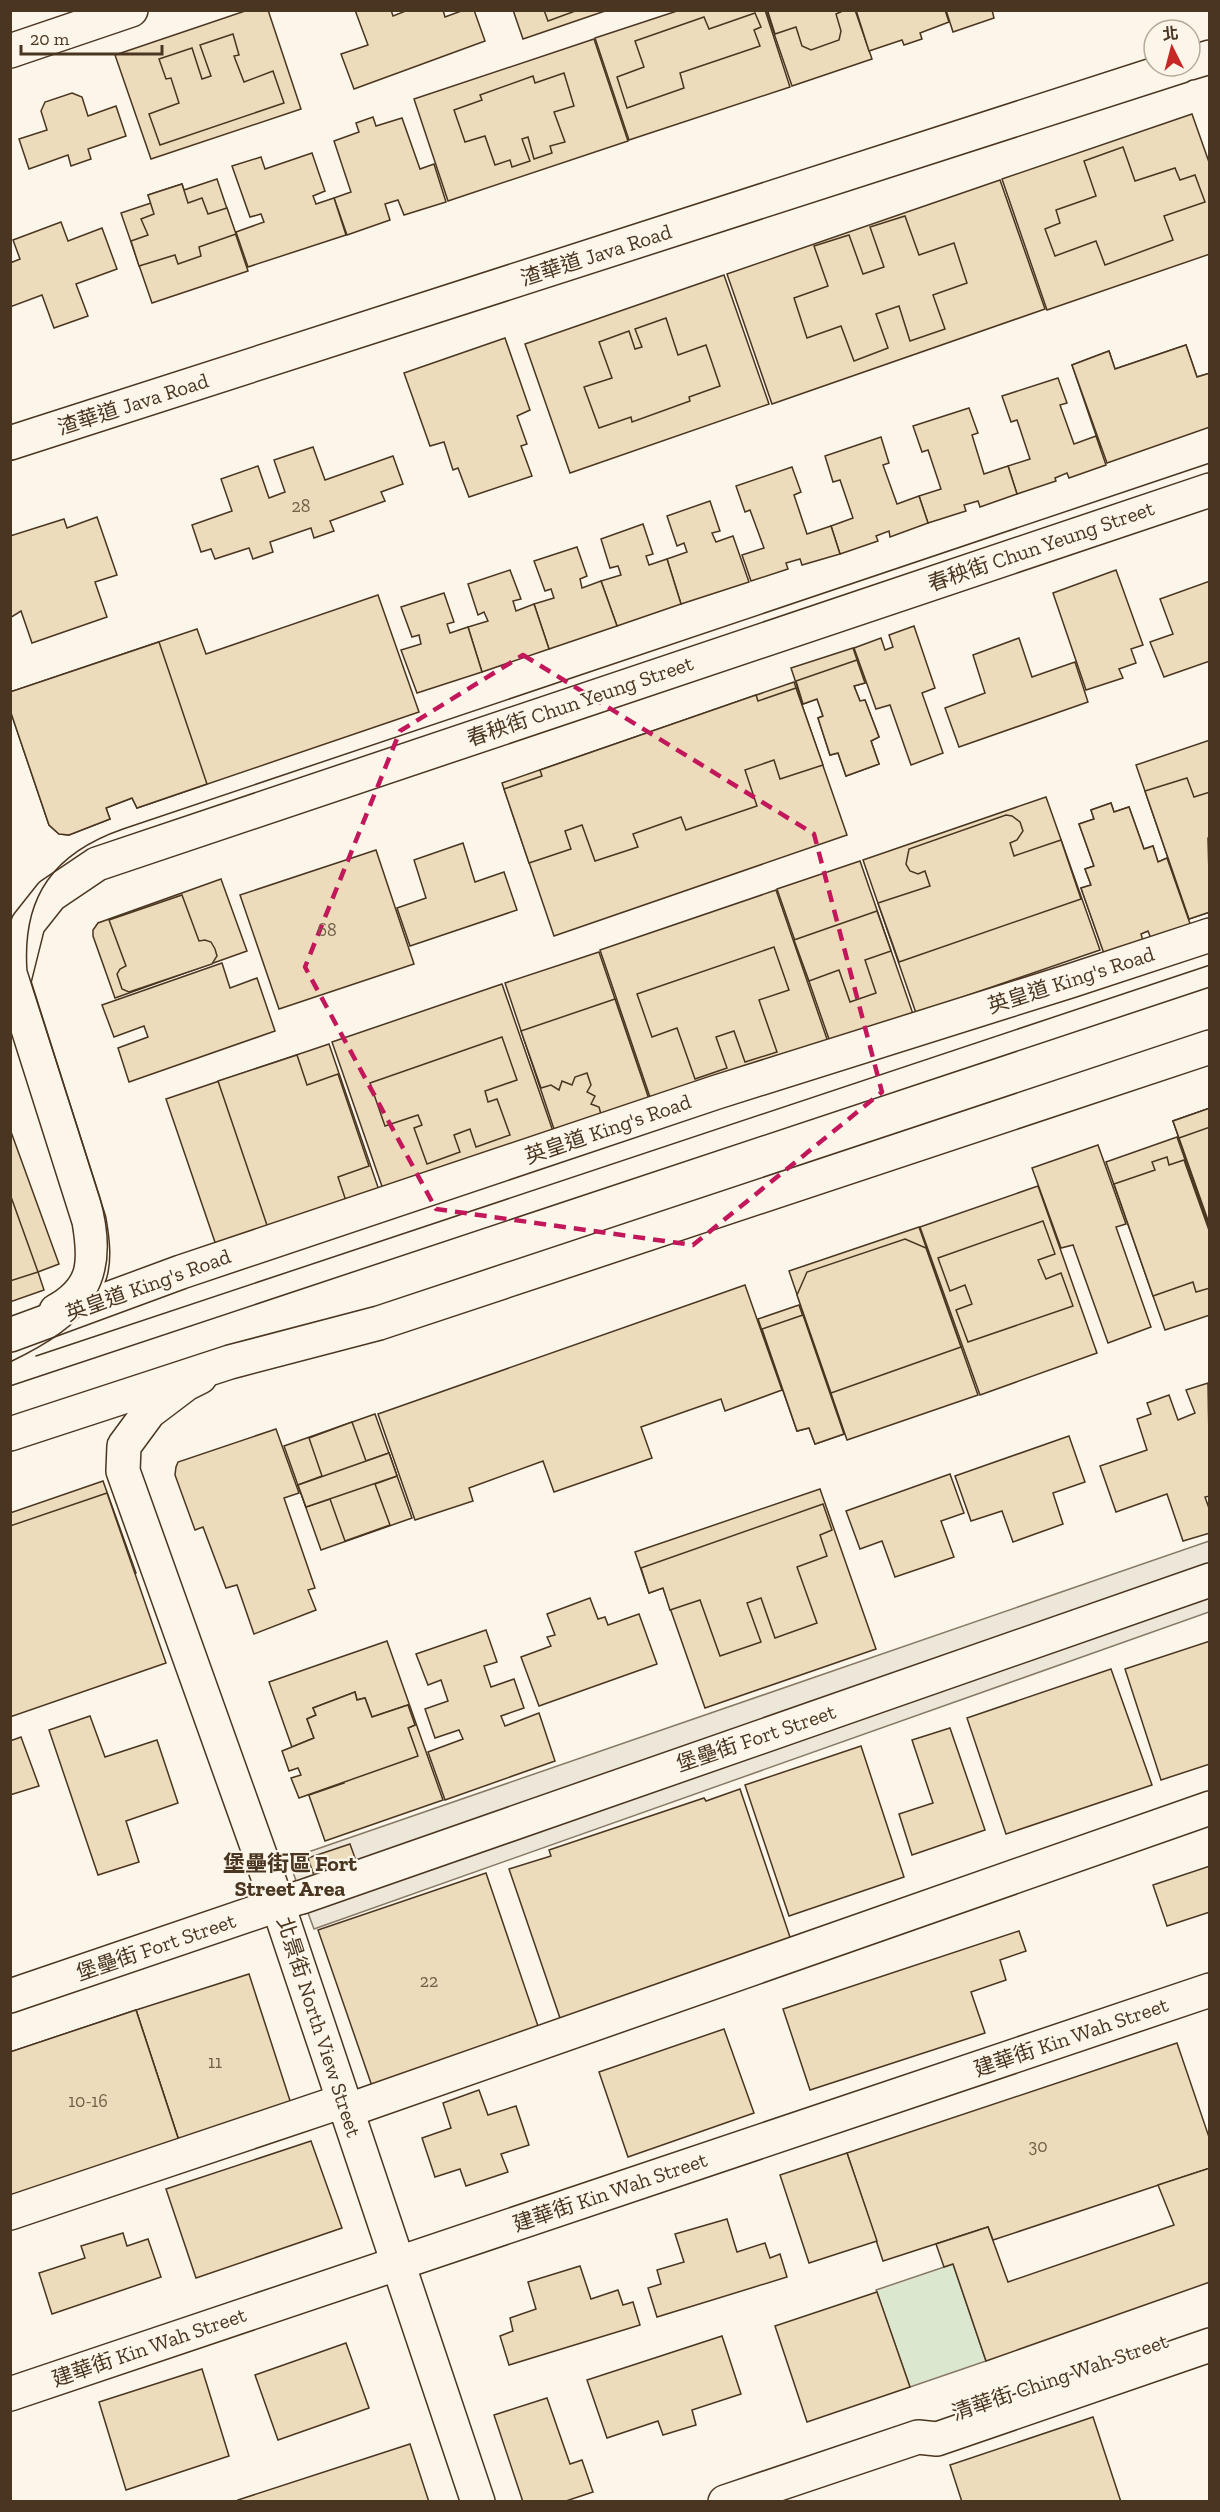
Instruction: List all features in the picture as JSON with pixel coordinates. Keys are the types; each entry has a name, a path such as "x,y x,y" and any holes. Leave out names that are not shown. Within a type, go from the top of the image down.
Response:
{"street":[{"path":"10,51 131,10"},
{"name":"渣華道 Java Road","path":"10,443 1144,78"},
{"name":"春秧街 Chun Yeung Street","path":"12,978 28,924 51,895 97,864 1209,490"},
{"name":"英皇道 King's Road","path":"10,1335 181,1272 717,1092 1209,935"},
{"path":"10,1335 60,1308 78,1295 90,1278 94,1250 89,1221 12,978"},
{"path":"10,1434 230,1362 379,1323 1209,1047"},
{"name":"北景街 North View Street","path":"230,1362 186,1384 149,1412 124,1446 123,1471 290,1901 345,2106 478,2502"},
{"name":"堡壘街 Fort Street","path":"290,1901 1209,1580"},
{"path":"10,2212 345,2106 1209,1808"},
{"name":"堡壘街 Fort Street","path":"10,1996 366,1875"},
{"name":"建華街 Kin Wah Street","path":"10,2394 1209,1990"},
{"name":"清華街 Ching Wah Street","path":"918,2437 930,2421 1209,2325"},
{"name":"清華街 Ching Wah Street","path":"725,2502 918,2437 937,2439 1209,2345"}],"highlighted area":[{"path":"523,655 814,834 882,1092 693,1245 436,1209 305,967 400,731"}],"green space":[{"path":"953,2264 986,2361 910,2387 876,2290"}],"shaded area":[{"path":"1209,1541 1209,1612 314,1929 288,1859"}],"building":[{"path":"248,10 268,10 301,109 151,159 115,55"},
{"path":"355,10 391,10 393,16 408,10 443,10 445,17 464,10 474,10 485,41 354,89 341,54 368,45"},
{"path":"513,10 608,10 523,39"},
{"path":"544,10 578,10 548,21"},
{"path":"680,10 765,10 790,87 629,140 595,38"},
{"path":"766,10 855,10 872,59 792,86"},
{"path":"771,10 845,10 836,14 841,31 839,40 811,50 802,46 796,27 775,34 768,12"},
{"path":"856,10 945,10 949,22 920,33 922,39 904,45 902,40 869,51"},
{"path":"946,10 992,10 994,18 953,32"},
{"path":"755,13 761,27 754,30 760,46 680,73 684,88 627,108 617,77 644,67 635,41 704,17 709,29"},
{"path":"233,34 239,55 234,56 244,82 273,71 284,103 160,145 149,114 179,103 171,78 166,79 159,59 192,48 202,79 211,76 200,45"},
{"path":"594,39 628,141 448,201 414,99"},
{"path":"564,73 574,106 554,112 565,142 550,146 552,153 534,159 528,137 522,139 530,161 512,167 510,160 495,165 485,136 465,142 454,110 482,100 480,95 533,76 535,83"},
{"path":"72,93 82,97 88,116 116,106 126,136 88,149 91,159 71,166 68,155 29,169 19,139 47,130 41,111 45,102"},
{"path":"1192,114 1210,165 1210,254 1047,310 1002,179"},
{"path":"373,117 376,126 402,118 420,169 434,164 446,202 404,215 398,200 385,204 390,220 347,235 334,198 351,192 334,141 359,132 356,123"},
{"path":"1123,147 1135,181 1175,168 1180,180 1195,175 1205,202 1164,216 1173,240 1105,265 1096,241 1055,256 1045,229 1060,223 1056,210 1096,196 1084,161"},
{"path":"312,153 325,191 313,196 316,204 334,198 346,235 248,267 236,232 264,222 261,214 250,217 232,166 261,157 265,169"},
{"path":"217,179 248,271 152,303 121,213 151,203 148,195 182,184 184,190"},
{"path":"1000,180 1045,309 772,404 727,274"},
{"path":"182,184 188,203 202,198 208,214 227,208 236,234 199,247 201,256 178,264 175,255 139,266 131,241 148,235 141,219 154,214 148,195"},
{"path":"905,216 919,255 954,243 967,283 933,295 945,329 910,341 899,306 876,314 888,348 854,361 841,326 807,338 794,298 828,286 814,246 849,235 863,274 884,267 870,227"},
{"path":"61,222 68,241 102,228 117,269 76,284 88,316 54,328 42,295 10,307 10,263 20,259 13,240"},
{"path":"724,275 769,404 570,473 525,344"},
{"path":"666,318 678,355 706,345 720,386 689,397 690,401 632,422 631,417 599,428 584,387 612,378 599,342 629,331 635,349 642,347 635,329"},
{"path":"505,338 530,410 517,416 527,444 521,446 532,476 469,497 458,468 453,470 444,442 430,446 404,373"},
{"path":"1186,345 1197,377 1210,373 1210,410 1100,447 1072,365 1109,351 1115,369"},
{"path":"1186,345 1197,377 1210,373 1210,427 1107,463 1072,365 1109,351 1115,369"},
{"path":"1058,378 1067,403 1060,405 1074,444 1096,436 1106,465 1069,478 1067,473 1055,478 1056,481 1017,494 1008,466 1030,459 1017,420 1011,422 1002,396"},
{"path":"969,408 978,433 972,435 984,474 1008,466 1017,494 980,507 978,501 964,505 966,511 928,523 919,496 941,489 928,450 922,452 913,426"},
{"path":"881,437 889,463 883,465 897,504 919,496 928,523 890,537 889,531 876,536 878,541 840,554 831,526 853,518 840,480 833,482 825,456"},
{"path":"313,447 325,480 393,456 403,484 381,492 385,501 330,521 334,531 314,538 311,528 270,542 273,552 253,559 249,548 215,559 211,549 201,552 192,525 232,511 221,479 258,466 269,498 285,492 274,460"},
{"path":"792,467 801,492 794,495 807,534 831,526 840,554 802,565 800,559 786,563 788,569 751,581 742,555 764,548 750,510 745,512 736,486"},
{"path":"710,501 720,531 712,533 716,542 733,536 749,582 681,604 667,559 687,552 684,543 677,546 667,516"},
{"path":"97,517 117,575 95,582 107,617 32,643 21,611 10,618 10,536 64,519 67,528"},
{"path":"643,524 653,554 646,556 649,565 667,559 681,604 617,626 601,581 621,575 618,566 610,568 601,539"},
{"path":"577,547 587,576 580,579 582,588 601,581 617,626 549,649 534,604 554,598 551,589 545,591 534,561"},
{"path":"510,570 521,599 513,601 516,611 534,604 549,649 482,672 468,627 488,621 484,612 478,615 468,584"},
{"path":"1116,570 1143,645 1131,649 1136,663 1119,669 1123,678 1086,690 1053,593"},
{"path":"1210,581 1210,661 1164,677 1150,642 1173,634 1160,599"},
{"path":"444,593 454,622 447,624 450,633 468,627 482,672 417,693 401,650 421,644 419,635 412,637 401,607"},
{"path":"378,595 419,712 137,808 132,798 106,808 110,819 69,835 59,834 49,825 10,710 10,692 197,629 206,654"},
{"path":"914,626 935,688 922,693 943,753 911,765 890,705 876,709 854,648 881,638 885,650 893,647 889,635"},
{"path":"1019,638 1032,677 1075,662 1088,702 959,747 945,708 985,693 973,655"},
{"path":"159,642 207,784 137,808 132,798 106,808 110,819 69,835 59,834 49,825 10,710 10,692"},
{"path":"853,648 865,683 854,686 860,701 865,700 879,737 871,741 879,764 846,776 838,753 830,755 818,718 823,716 817,699 803,704 791,668"},
{"path":"857,660 865,683 854,686 860,701 865,700 879,737 871,741 879,764 846,776 838,753 830,755 818,718 823,716 817,699 803,704 796,681"},
{"path":"794,682 847,835 554,936 502,783"},
{"path":"796,688 823,765 780,779 774,760 745,770 757,806 686,830 681,817 633,834 638,847 595,861 582,825 565,831 571,849 529,863 504,789 542,776 540,770 756,695 758,701"},
{"path":"1210,740 1210,912 1189,919 1136,765"},
{"path":"1187,778 1194,797 1210,792 1210,837 1208,838 1210,912 1189,919 1145,791"},
{"path":"1046,797 1100,950 916,1013 863,860"},
{"path":"1111,803 1114,812 1129,807 1144,849 1153,846 1158,862 1167,858 1188,917 1102,947 1081,888 1091,885 1085,869 1094,866 1079,824 1094,819 1091,810"},
{"path":"1111,803 1114,812 1129,807 1144,849 1153,846 1158,862 1167,858 1194,935 1155,949 1148,931 1141,934 1146,951 1108,965 1081,888 1091,885 1085,869 1094,866 1079,824 1094,819 1091,810"},
{"path":"1006,815 1020,822 1023,831 1017,840 1010,843 1014,856 1061,840 1081,899 899,962 878,903 930,886 925,871 918,874 910,871 906,864 909,849"},
{"path":"463,843 475,882 504,872 517,910 410,946 397,908 426,898 414,860"},
{"path":"376,850 414,964 279,1009 240,895"},
{"path":"860,861 913,1014 830,1042 777,889"},
{"path":"221,879 247,951 115,998 93,936 93,930 98,923"},
{"path":"776,890 828,1042 652,1103 600,950"},
{"path":"182,895 199,941 211,942 215,949 217,956 212,964 129,992 122,989 117,974 126,966 109,920"},
{"path":"877,911 891,951 865,960 876,993 850,1002 839,970 809,981 794,940"},
{"path":"774,947 789,990 759,1000 777,1052 745,1062 734,1031 716,1037 727,1068 695,1079 677,1028 652,1037 637,994"},
{"path":"599,952 650,1102 556,1135 505,983"},
{"path":"222,963 230,988 257,978 275,1031 129,1082 118,1048 148,1037 144,1026 114,1037 102,1005"},
{"path":"502,984 555,1137 385,1195 332,1042"},
{"path":"615,999 650,1102 602,1118 599,1107 591,1104 595,1096 587,1092 591,1085 587,1073 575,1077 572,1085 562,1081 559,1090 551,1085 541,1088 521,1031"},
{"path":"502,1037 517,1080 485,1091 488,1102 497,1099 510,1135 476,1147 470,1129 454,1135 460,1152 427,1164 414,1128 422,1125 418,1115 385,1126 370,1083"},
{"path":"329,1044 381,1196 218,1251 166,1099"},
{"path":"297,1055 307,1085 338,1074 369,1166 338,1177 348,1207 270,1234 218,1081"},
{"path":"1210,1108 1210,1226 1173,1121"},
{"path":"1210,1108 1210,1226 1173,1121"},
{"path":"1210,1108 1210,1226 1173,1121"},
{"path":"1210,1127 1210,1226 1179,1138"},
{"path":"10,1129 59,1264 38,1272 44,1290 10,1302"},
{"path":"1177,1137 1210,1230 1210,1315 1165,1330 1106,1162"},
{"path":"1098,1145 1126,1224 1116,1227 1151,1327 1108,1343 1073,1245 1061,1248 1032,1168"},
{"path":"1167,1157 1169,1165 1184,1160 1210,1233 1210,1288 1196,1292 1193,1282 1153,1296 1114,1184 1155,1170 1152,1162"},
{"path":"1038,1186 1097,1353 980,1395 920,1227"},
{"path":"10,1194 38,1272 10,1281"},
{"path":"1043,1221 1055,1254 1038,1260 1046,1279 1061,1273 1073,1306 968,1342 956,1310 972,1304 965,1285 950,1291 938,1258"},
{"path":"919,1227 978,1395 847,1440 789,1271"},
{"path":"905,1239 926,1248 961,1347 831,1393 797,1295 807,1272"},
{"path":"745,1285 782,1390 725,1411 721,1399 641,1427 652,1458 554,1492 543,1461 469,1488 473,1501 415,1520 378,1414"},
{"path":"799,1305 844,1434 815,1444 809,1428 797,1431 758,1319"},
{"path":"803,1315 844,1434 815,1444 809,1428 797,1431 762,1329"},
{"path":"1208,1383 1210,1496 1205,1497 1210,1511 1210,1533 1183,1541 1167,1494 1116,1512 1100,1466 1147,1450 1137,1419 1151,1414 1147,1403 1169,1395 1178,1420 1195,1413 1186,1390"},
{"path":"375,1414 412,1518 321,1550 284,1446"},
{"path":"352,1422 366,1461 389,1453 397,1476 375,1484 390,1525 345,1541 330,1499 306,1507 298,1485 322,1476 309,1438"},
{"path":"276,1429 299,1493 284,1498 315,1588 308,1590 316,1610 254,1634 237,1585 226,1588 203,1527 195,1530 175,1475 178,1462"},
{"path":"1069,1436 1085,1482 1053,1493 1063,1524 1013,1542 1002,1511 971,1521 955,1476"},
{"path":"389,1453 397,1476 306,1507 298,1485"},
{"path":"950,1474 964,1513 941,1521 954,1557 895,1577 882,1541 860,1549 846,1511"},
{"path":"103,1481 136,1573 10,1616 10,1513"},
{"path":"820,1489 876,1649 705,1708 663,1588 649,1593 635,1552"},
{"path":"107,1493 166,1663 10,1717 10,1526"},
{"path":"823,1504 832,1530 820,1535 827,1556 797,1567 817,1623 775,1638 761,1598 747,1603 761,1642 720,1656 700,1600 670,1610 663,1588 649,1593 641,1568"},
{"path":"590,1598 598,1619 605,1617 608,1625 639,1614 657,1664 539,1706 521,1657 551,1646 547,1637 555,1635 547,1614"},
{"path":"486,1630 497,1662 484,1666 491,1687 514,1679 524,1708 501,1716 505,1726 539,1713 555,1761 445,1800 428,1752 463,1739 459,1730 435,1738 425,1709 448,1701 441,1680 428,1685 416,1654"},
{"path":"387,1641 443,1800 325,1841 269,1682"},
{"path":"1210,1641 1210,1764 1161,1780 1125,1669"},
{"path":"1111,1669 1152,1785 1006,1834 967,1718"},
{"path":"355,1692 357,1700 365,1698 372,1717 408,1705 415,1725 408,1728 415,1749 342,1775 344,1783 309,1795 292,1747 314,1738 307,1719 316,1715 313,1708"},
{"path":"355,1692 357,1700 365,1698 372,1717 408,1705 415,1725 408,1728 418,1756 299,1798 291,1778 301,1775 298,1768 289,1771 282,1751 314,1738 307,1719 316,1715 313,1708"},
{"path":"90,1716 105,1757 157,1740 178,1803 126,1821 139,1862 98,1875 49,1730"},
{"path":"950,1728 985,1830 912,1855 899,1814 933,1803 912,1740"},
{"path":"21,1737 39,1786 10,1795 10,1741"},
{"path":"861,1746 904,1877 789,1916 745,1785"},
{"path":"740,1789 792,1943 561,2021 509,1869 551,1856 549,1850 704,1798 706,1801"},
{"path":"350,1844 355,1858 313,1873 308,1858"},
{"path":"1210,1866 1210,1912 1167,1926 1153,1885"},
{"path":"486,1873 540,2032 373,2089 318,1930"},
{"path":"1019,1931 1026,1951 1000,1960 1006,1980 971,1992 985,2033 810,2090 783,2009"},
{"path":"249,1974 294,2113 182,2150 136,2010"},
{"path":"136,2010 182,2150 10,2208 10,2052"},
{"path":"136,2010 182,2150 10,2208 10,2052"},
{"path":"724,2029 754,2113 628,2157 599,2072"},
{"path":"1177,2043 1210,2140 1210,2168 993,2240 988,2227 883,2261 847,2153"},
{"path":"479,2090 488,2115 516,2106 529,2145 501,2154 508,2172 466,2186 460,2169 435,2177 422,2138 451,2128 443,2103"},
{"path":"311,2141 342,2228 196,2278 166,2189"},
{"path":"847,2153 877,2241 809,2263 780,2175"},
{"path":"1210,2168 1210,2282 986,2361 953,2264 944,2267 936,2244 988,2227 1008,2282 1174,2225 1158,2185"},
{"path":"727,2219 737,2252 765,2243 770,2258 780,2254 787,2277 657,2317 648,2288 661,2284 657,2270 684,2262 675,2234"},
{"path":"123,2233 127,2246 148,2239 161,2277 52,2314 39,2273 85,2258 81,2246"},
{"path":"580,2266 591,2299 618,2290 623,2305 633,2302 640,2325 509,2365 500,2336 513,2331 510,2318 536,2309 528,2282"},
{"path":"877,2292 910,2387 807,2422 775,2326"},
{"path":"722,2336 741,2394 692,2410 696,2425 663,2435 658,2421 607,2438 587,2380"},
{"path":"346,2343 369,2408 278,2440 255,2375"},
{"path":"202,2369 229,2456 126,2490 99,2402"},
{"path":"547,2398 570,2464 582,2460 593,2492 563,2502 523,2502 494,2415"},
{"path":"1093,2417 1121,2502 962,2502 950,2465"},
{"path":"410,2444 429,2502 239,2502 238,2500"}],"tram line":[{"path":"10,1362 37,1348 79,1317 93,1299 103,1279 107,1256 106,1229 100,1198 27,970 30,920 37,899 47,881 78,851 123,829 1210,463"},
{"path":"36,1356 1210,965"},
{"path":"10,1386 1210,987"}],"district":[{"name":"堡壘街區 Fort Street Area","path":"290,1876"}]}
